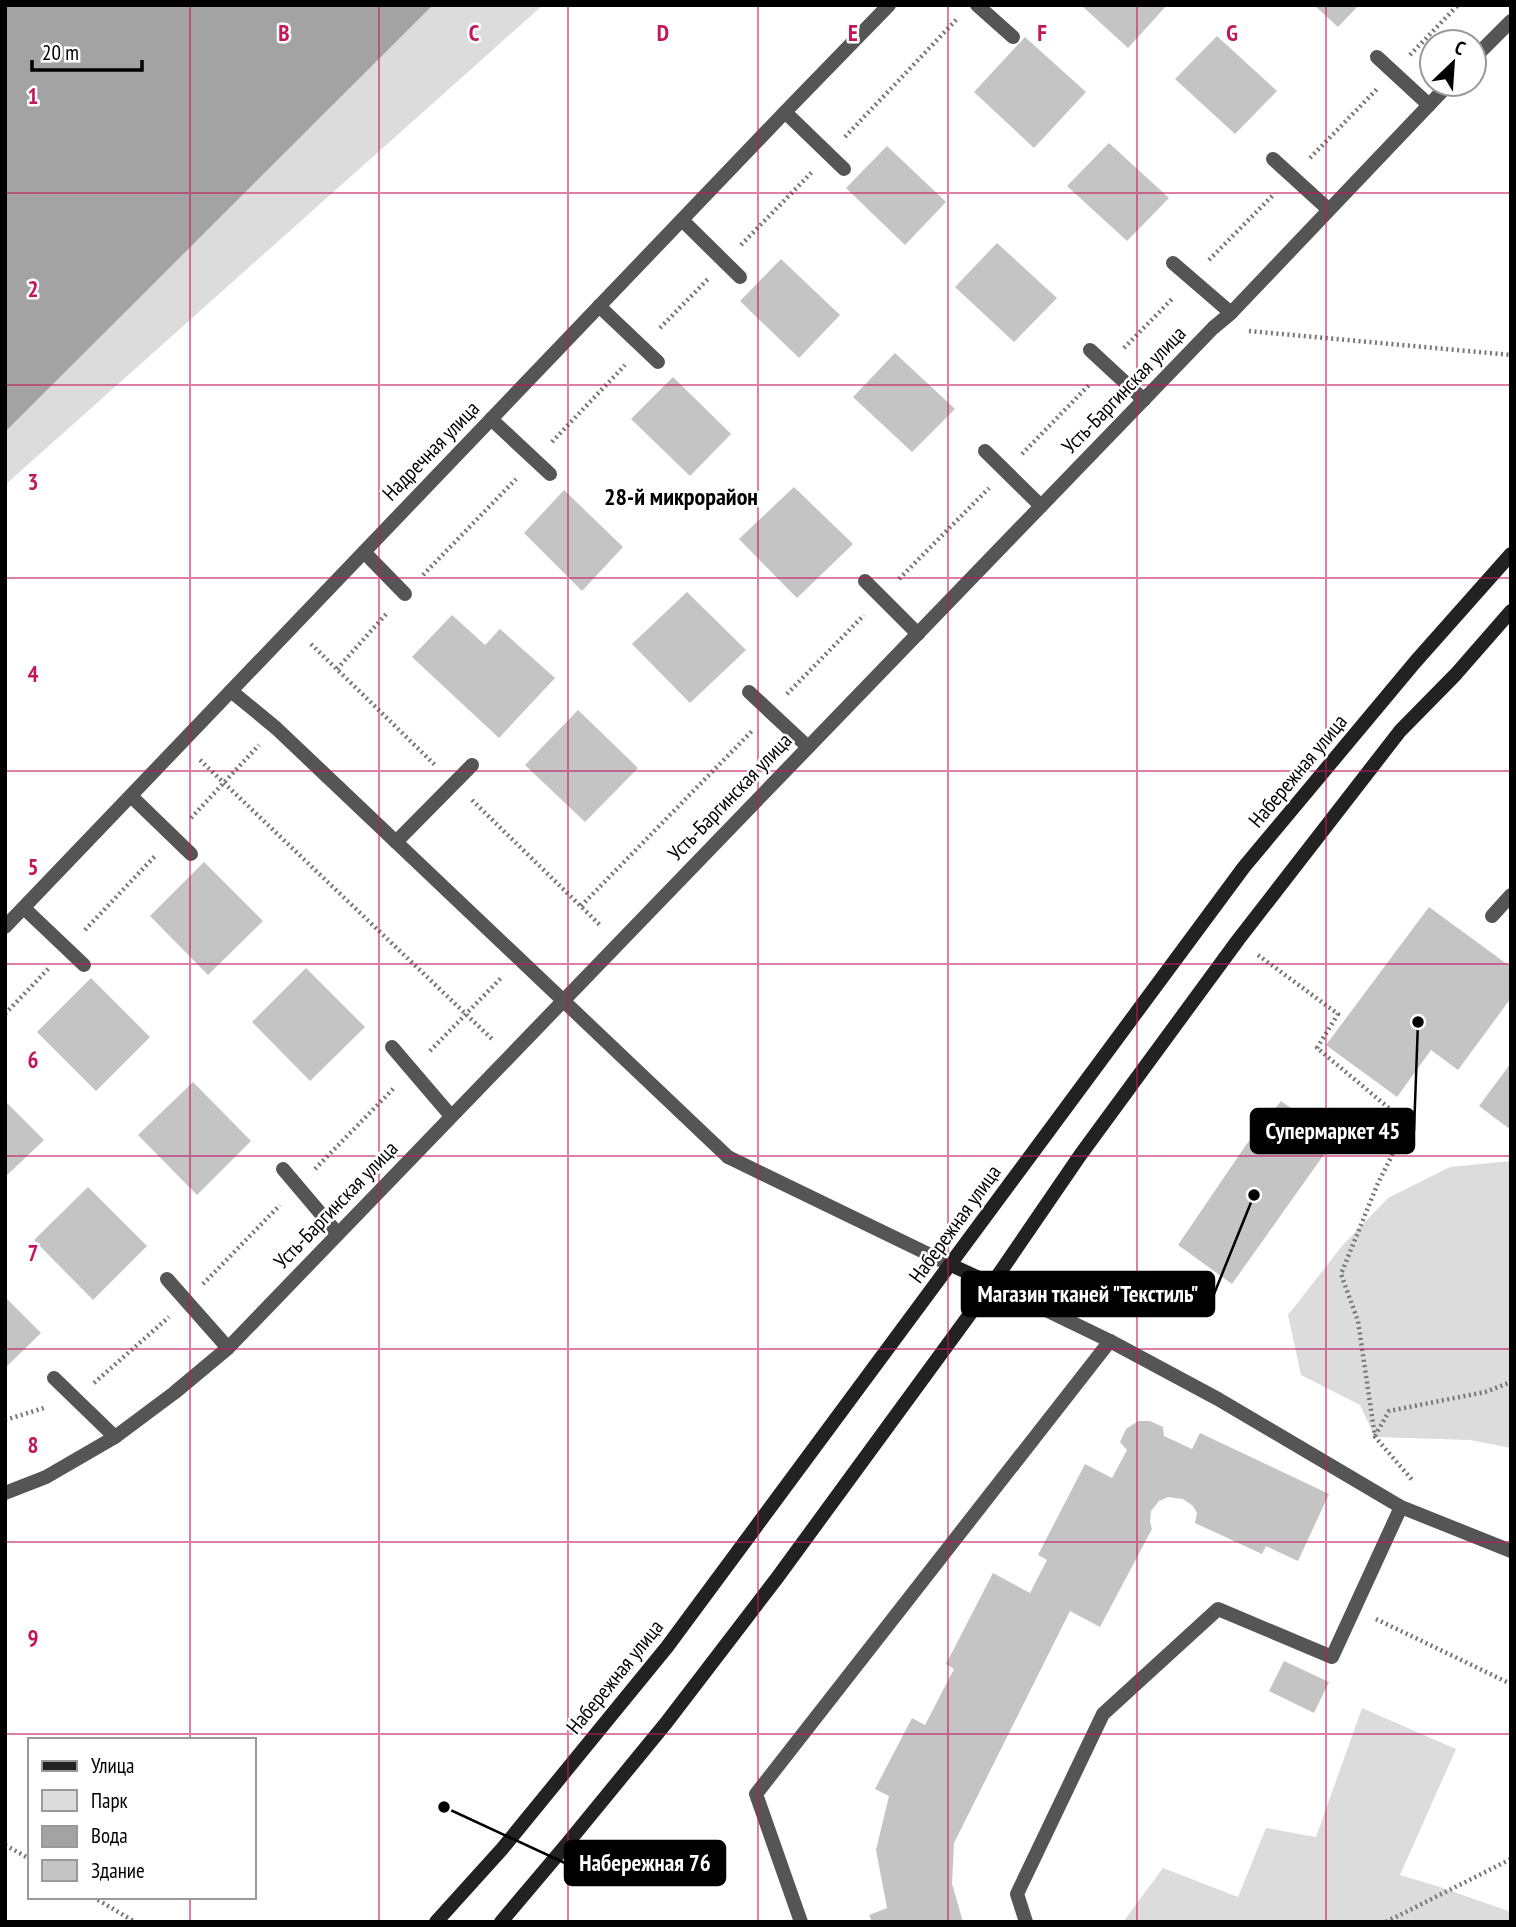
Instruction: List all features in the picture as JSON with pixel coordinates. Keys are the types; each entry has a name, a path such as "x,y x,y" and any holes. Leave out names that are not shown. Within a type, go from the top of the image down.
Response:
{"main road":[{"name":"Набережная улица","path":"436,1922 502,1849 667,1647 1244,867 1416,661 1511,554"},
{"path":"501,1922 666,1723 777,1578 1238,940 1400,731 1456,674 1511,611"},
{"path":"951,1265 992,1284"}],"street":[{"name":"Надречная улица","path":"5,927 889,5"},
{"path":"977,5 1013,37"},
{"path":"1488,44 1511,20"},
{"path":"1377,57 1429,105"},
{"name":"Усть-Баргинская улица","path":"5,1493 46,1477 115,1437 174,1394 228,1348 1213,328 1231,313 1436,98"},
{"path":"785,112 844,169"},
{"path":"1273,159 1328,209"},
{"path":"682,220 740,278"},
{"path":"1173,263 1231,313"},
{"path":"599,306 658,362"},
{"path":"1090,350 1144,400"},
{"path":"491,419 550,474"},
{"path":"985,452 1041,506"},
{"path":"364,552 405,594"},
{"path":"865,581 918,634"},
{"path":"231,691 276,728 728,1157 951,1265"},
{"path":"750,691 808,747"},
{"path":"396,842 472,765"},
{"path":"131,796 191,854"},
{"path":"1492,916 1511,895"},
{"path":"24,908 84,965"},
{"path":"392,1047 451,1116"},
{"path":"283,1170 338,1234"},
{"path":"167,1279 228,1348"},
{"path":"992,1284 1110,1341 1218,1399 1401,1507 1511,1551"},
{"path":"802,1922 756,1794 1110,1341"},
{"path":"54,1378 115,1437"},
{"path":"1026,1922 1017,1894 1103,1714 1218,1609 1332,1657 1401,1507"}],"path":[{"path":"1213,328 1511,355"},
{"path":"5,1014 276,728"},
{"path":"182,743 510,1057"},
{"path":"1238,940 1338,1014 1317,1048 1408,1124 1378,1183 1341,1274 1358,1321 1375,1437 1418,1486"},
{"path":"5,1420 76,1399 187,1301 519,958"},
{"path":"1375,1437 1389,1411 1485,1392 1511,1382"},
{"path":"1354,1609 1511,1684"},
{"path":"5,1845 28,1858"},
{"path":"1386,1922 1511,1859"},
{"path":"96,1899 135,1922"}],"green space":[{"path":"433,5 543,5 5,485 5,432"},
{"path":"1511,1161 1511,1448 1470,1440 1375,1437 1360,1405 1301,1375 1288,1315 1342,1246 1388,1198 1450,1167"},
{"path":"1362,1708 1456,1749 1400,1875 1511,1912 1511,1922 1123,1922 1163,1868 1238,1897 1266,1828 1316,1837"}],"water":[{"path":"5,5 433,5 5,432"}],"building":[{"path":"1081,5 1167,5 1128,48"},
{"path":"1314,5 1359,5 1338,27"},
{"path":"1217,36 1277,91 1235,134 1175,79"},
{"path":"1025,37 1086,92 1034,148 974,92"},
{"path":"1109,143 1169,198 1127,241 1067,186"},
{"path":"887,146 946,202 905,245 846,188"},
{"path":"997,243 1057,298 1014,342 955,287"},
{"path":"781,259 840,315 799,358 740,301"},
{"path":"895,353 955,409 912,452 853,397"},
{"path":"673,377 731,434 690,476 631,419"},
{"path":"794,487 853,544 797,598 739,539"},
{"path":"564,490 623,547 582,591 524,533"},
{"path":"687,592 746,650 690,703 632,644"},
{"path":"452,615 485,645 500,629 555,678 499,738 412,657"},
{"path":"578,710 638,768 585,822 525,765"},
{"path":"204,862 263,921 208,975 150,916"},
{"path":"1429,907 1511,967 1511,998 1458,1070 1431,1050 1397,1097 1326,1045"},
{"path":"306,968 365,1027 310,1081 252,1022"},
{"path":"91,978 150,1037 96,1091 37,1032"},
{"path":"1511,1063 1511,1130 1479,1106"},
{"path":"193,1082 251,1141 197,1195 138,1135"},
{"path":"5,1101 44,1140 5,1177"},
{"path":"1281,1101 1335,1139 1232,1284 1178,1245 1246,1145"},
{"path":"88,1187 147,1246 93,1300 34,1240"},
{"path":"5,1297 41,1333 5,1368"},
{"path":"1138,1421 1150,1421 1163,1427 1164,1436 1192,1449 1200,1433 1329,1494 1298,1561 1266,1546 1262,1554 1195,1523 1197,1513 1193,1506 1183,1499 1168,1497 1159,1501 1151,1511 1152,1529 1100,1627 1070,1611 954,1843 952,1884 963,1922 872,1922 869,1915 887,1908 876,1850 889,1796 875,1789 912,1718 925,1725 954,1669 946,1664 993,1573 1030,1593 1047,1560 1038,1555 1085,1464 1112,1478 1127,1450 1120,1442 1126,1429"},
{"path":"1284,1661 1329,1682 1314,1713 1269,1691"}],"place":[{"name":"Супермаркет 45","path":"1418,1022"},
{"name":"Магазин тканей \"Текстиль\"","path":"1254,1195"},
{"name":"Набережная 76","path":"444,1807"}],"district":[{"name":"28-й микрорайон","path":"681,497"}]}
